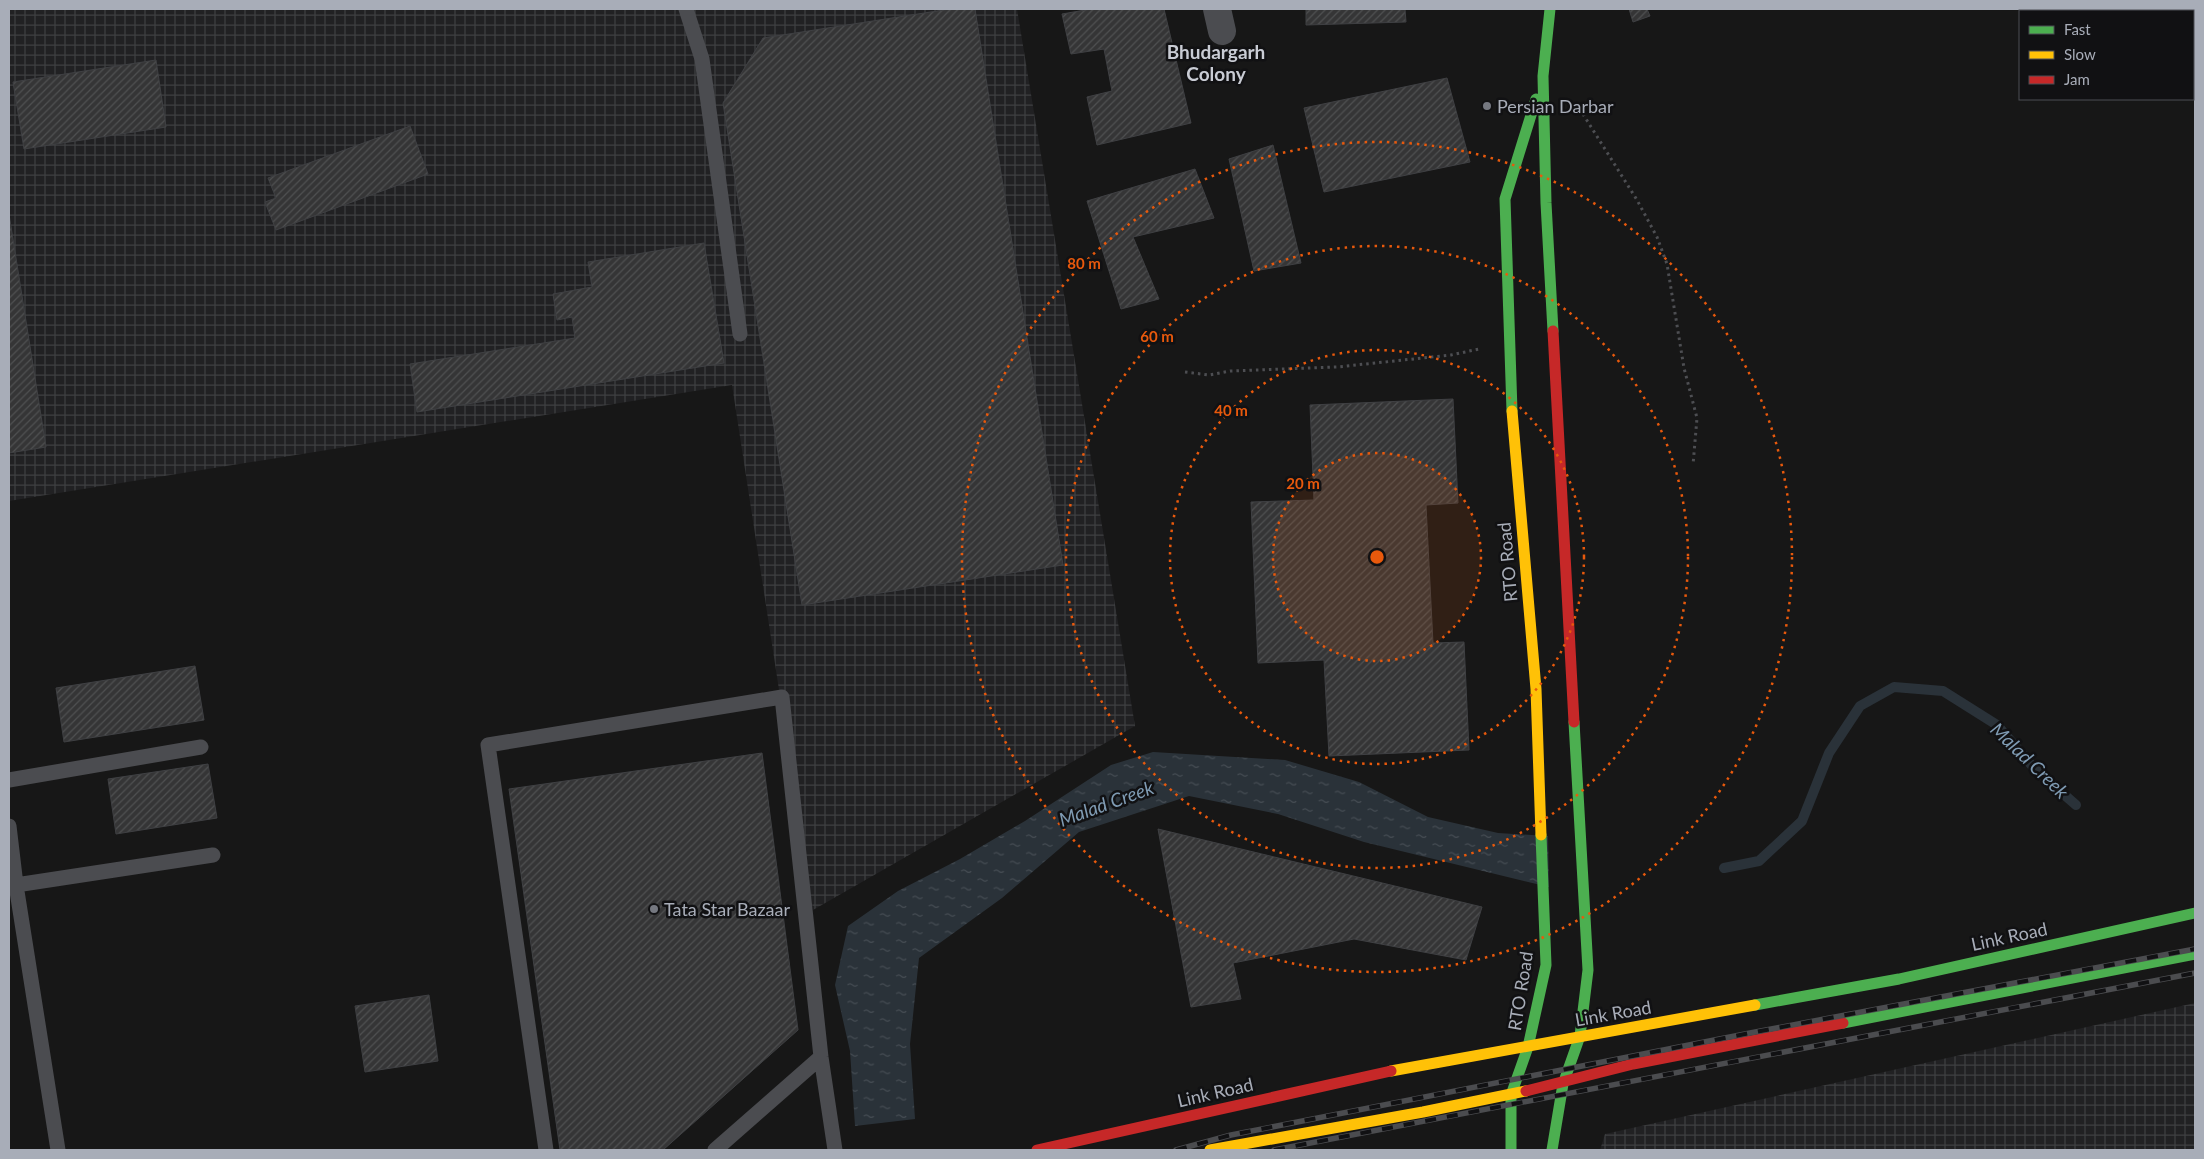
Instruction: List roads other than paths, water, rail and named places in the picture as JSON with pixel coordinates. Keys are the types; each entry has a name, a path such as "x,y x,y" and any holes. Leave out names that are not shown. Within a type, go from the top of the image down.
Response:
{"street":[{"name":"RTO Road","path":"1550,9 1543,76 1546,204 1588,970 1580,1036 1563,1084 1552,1150"},
{"name":"RTO Road","path":"1511,1150 1512,1095 1528,1048 1546,965 1536,689 1513,436 1505,199 1543,76"},
{"name":"Link Road","path":"1037,1150 1374,1074 1528,1048 1580,1036 1899,979 2195,913"},
{"path":"1210,1150 1512,1095 1563,1084 1643,1062 2195,954"}],"lane":[{"path":"686,9 702,59 740,334"},
{"path":"546,1150 488,745 782,698 821,1057 835,1150"},
{"path":"9,780 201,747"},
{"path":"9,826 12,886 58,1150"},
{"path":"12,886 213,855"},
{"path":"715,1150 821,1057"}],"water":[{"path":"1153,752 1285,760 1359,782 1428,817 1498,833 1548,836 1549,887 1364,842 1278,814 1189,796 1079,832 1002,898 919,958 910,1044 915,1119 855,1126 850,1051 835,985 848,926 898,891 960,859 1025,821 1111,765"}],"waterway":[{"name":"Malad Creek","path":"1724,868 1759,861 1802,821 1829,753 1860,706 1894,687 1943,691 1997,725 2034,768 2076,805"}],"railway":[{"path":"1176,1150 1231,1135 1750,1033 2195,949"},
{"path":"1274,1150 2195,973"}],"place":[{"name":"Persian Darbar","path":"1487,106"},
{"name":"Tata Star Bazaar","path":"654,909"}],"district":[{"name":"Bhudargarh Colony","path":"1216,62"}]}
